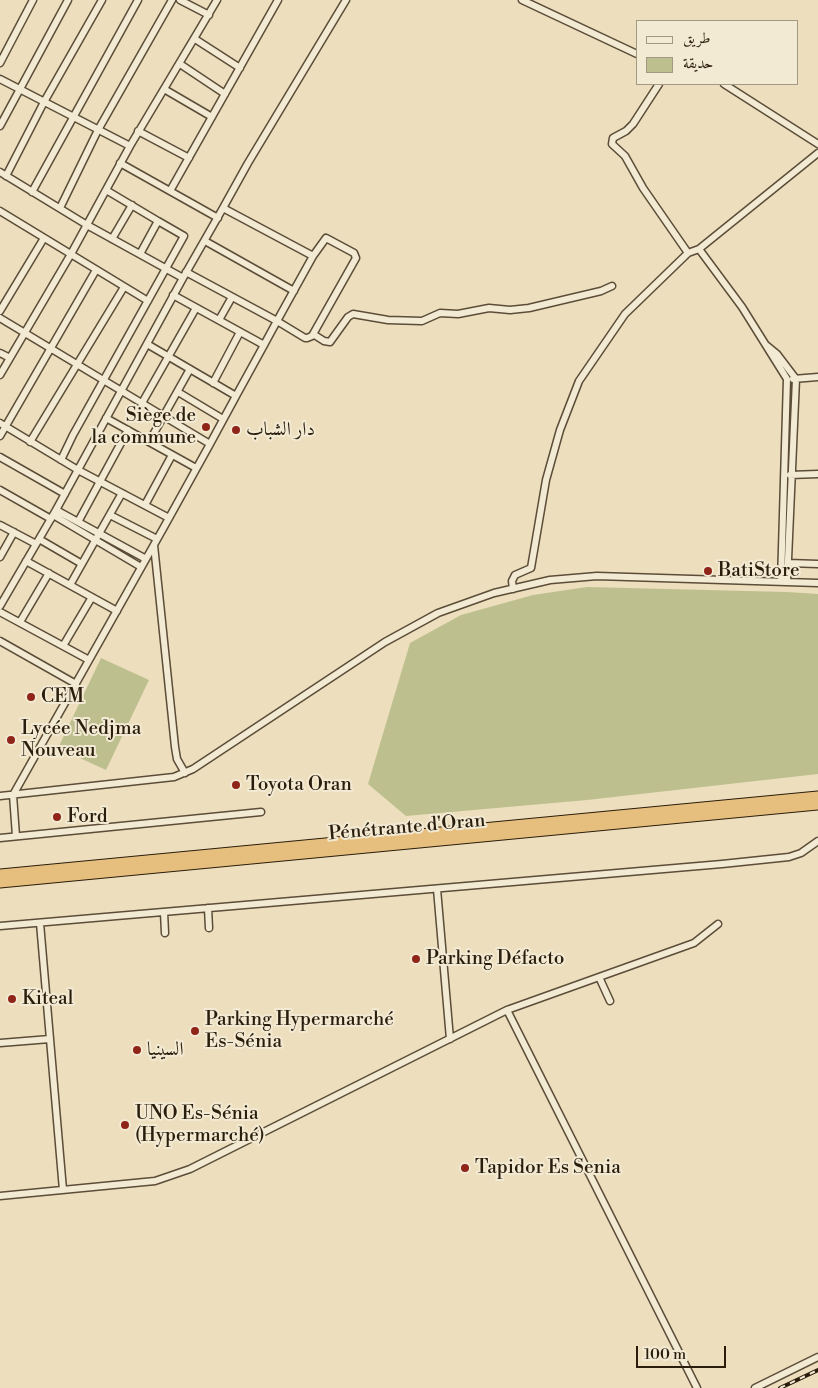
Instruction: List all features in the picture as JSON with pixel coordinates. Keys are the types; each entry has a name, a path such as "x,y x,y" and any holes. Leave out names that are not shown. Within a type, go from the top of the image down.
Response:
{"highway":[{"name":"Pénétrante d'Oran","path":"0,874 818,796"},
{"name":"Pénétrante d'Oran","path":"0,883 818,805"}],"street":[{"path":"0,63 33,0"},
{"path":"0,126 68,0"},
{"path":"16,836 13,794 169,518 196,468 210,444 223,419 277,321 294,291 313,256 326,238 354,253 356,258 313,334 310,338 305,338 277,321 232,297 166,268 140,254 87,225 3,174 102,0"},
{"path":"32,192 138,0"},
{"path":"60,208 98,130 172,0"},
{"path":"180,0 209,16"},
{"path":"0,375 71,254 138,131 218,0"},
{"path":"170,192 278,0"},
{"path":"0,606 65,494 146,344 248,163 346,0"},
{"path":"522,0 636,54"},
{"path":"195,39 240,68"},
{"path":"180,64 225,94"},
{"path":"0,79 130,146"},
{"path":"658,85 633,124 626,131 612,138 612,144 625,156 643,188 688,254"},
{"path":"726,85 818,144"},
{"path":"164,89 212,117"},
{"path":"138,131 189,158"},
{"path":"512,589 512,581 515,575 531,568 546,480 560,430 579,381 625,314 688,254 698,249 818,153"},
{"path":"120,164 218,218"},
{"path":"61,460 73,435 184,236 106,190"},
{"path":"112,238 132,205"},
{"path":"223,208 313,256"},
{"path":"0,211 148,301"},
{"path":"140,254 158,221"},
{"path":"0,311 44,238"},
{"path":"205,241 294,291"},
{"path":"698,249 742,307 787,380 784,476 784,582"},
{"path":"0,436 3,425 96,270"},
{"path":"313,334 326,342 330,342 349,316 353,314 388,320 422,321 440,313 458,314 489,308 510,310 529,308 601,291 612,286"},
{"path":"30,442 124,287"},
{"path":"174,295 264,345"},
{"path":"219,320 232,297"},
{"path":"142,403 196,308"},
{"path":"0,318 210,444"},
{"path":"213,383 240,332"},
{"path":"764,343 777,354 796,379 788,563 784,582"},
{"path":"146,344 236,396"},
{"path":"0,353 10,358"},
{"path":"149,442 165,417 190,369"},
{"path":"787,380 818,377"},
{"path":"178,392 223,419"},
{"path":"106,418 196,468"},
{"path":"3,425 78,470 169,518"},
{"path":"78,522 128,430"},
{"path":"145,505 172,456"},
{"path":"0,457 65,494"},
{"path":"784,476 818,474"},
{"path":"0,490 146,559"},
{"path":"70,585 122,493"},
{"path":"53,515 78,522 141,567"},
{"path":"110,515 156,541"},
{"path":"0,524 82,564"},
{"path":"0,556 14,532"},
{"path":"156,541 175,748 185,773"},
{"path":"26,561 117,611"},
{"path":"788,563 818,564"},
{"path":"20,622 49,574"},
{"path":"0,796 174,777 185,773 385,642 438,614 494,593 550,580 597,576 818,583"},
{"path":"63,646 92,597"},
{"path":"0,612 89,660"},
{"path":"0,641 76,684"},
{"path":"0,838 261,812"},
{"path":"0,926 722,864 789,857 800,853 818,841"},
{"path":"438,889 450,1039"},
{"path":"208,908 209,928"},
{"path":"164,912 165,933"},
{"path":"40,922 63,1190"},
{"path":"0,1196 155,1181 190,1170 508,1010 694,943 718,924"},
{"path":"600,977 610,1001"},
{"path":"508,1010 697,1388"},
{"path":"0,1043 50,1039"},
{"path":"755,1388 818,1358"}],"green space":[{"path":"587,587 818,594 818,774 587,800 406,816 368,784 410,643 461,615 533,595"},
{"path":"101,658 149,680 106,770 58,748"}],"railway":[{"path":"780,1388 818,1370"}],"place":[{"name":"Siège de la commune","path":"206,427"},
{"name":"دار الشباب","path":"236,430"},
{"name":"BatiStore","path":"708,571"},
{"name":"CEM","path":"31,697"},
{"name":"Lycée Nedjma Nouveau","path":"11,740"},
{"name":"Toyota Oran","path":"236,785"},
{"name":"Ford","path":"57,817"},
{"name":"Parking Défacto","path":"416,959"},
{"name":"Kiteal","path":"12,999"},
{"name":"Parking Hypermarché Es-Sénia","path":"195,1031"},
{"name":"السينيا","path":"137,1050"},
{"name":"UNO Es-Sénia (Hypermarché)","path":"125,1125"},
{"name":"Tapidor Es Senia","path":"465,1168"}]}
